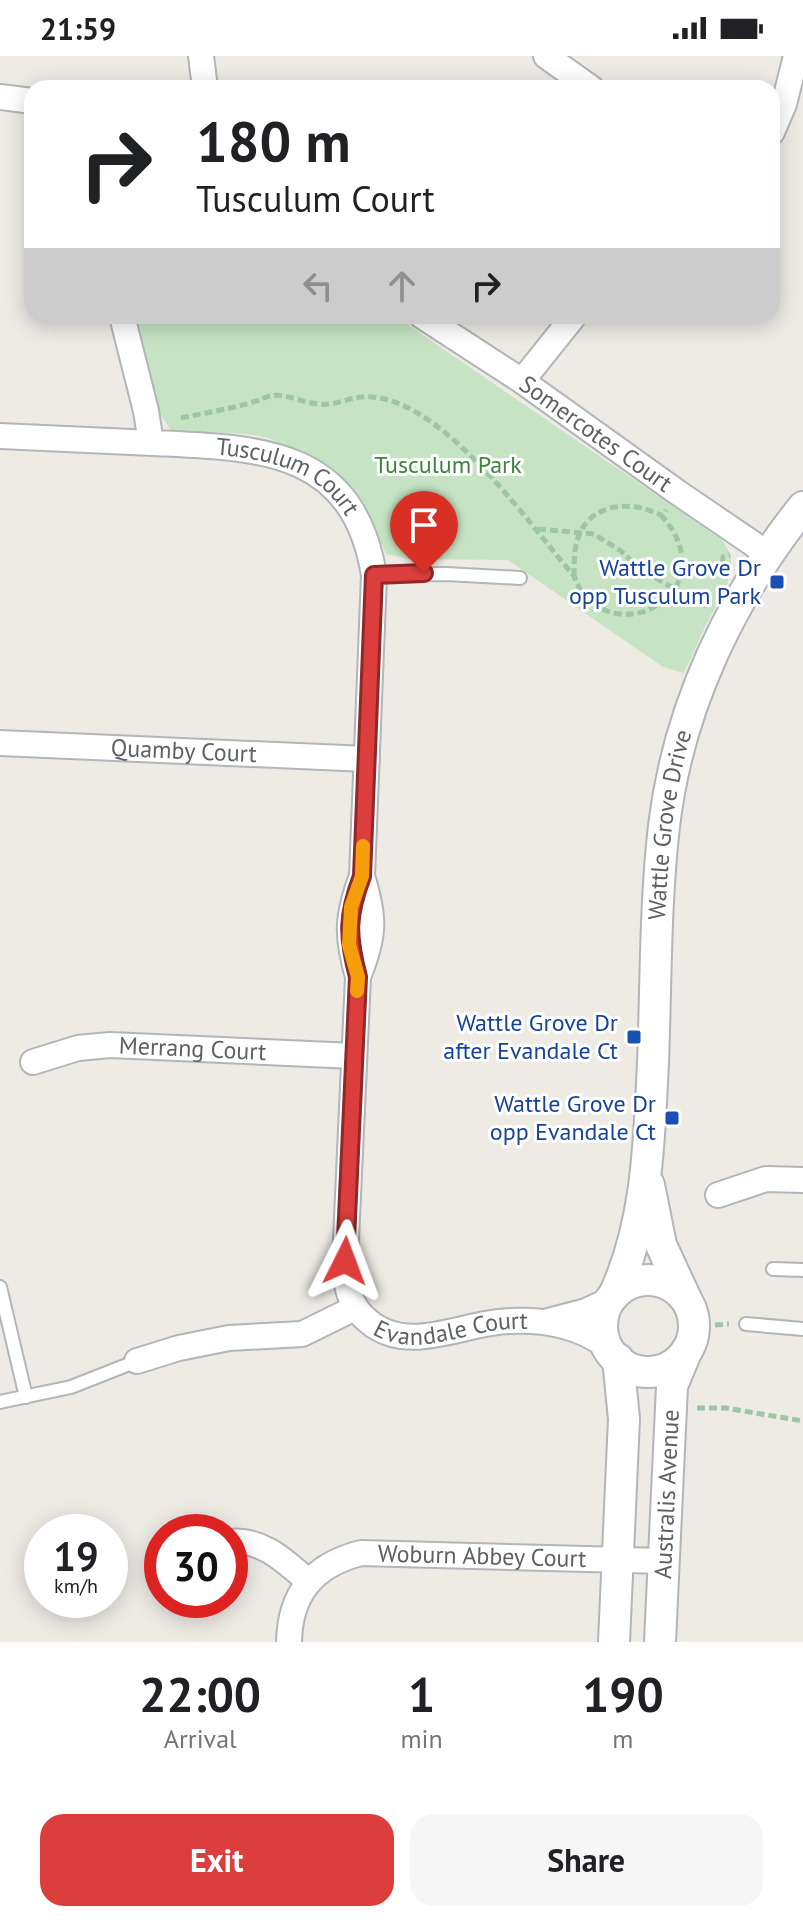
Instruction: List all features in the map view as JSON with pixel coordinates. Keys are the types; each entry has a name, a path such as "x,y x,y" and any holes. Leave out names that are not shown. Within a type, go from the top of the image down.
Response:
{"street":[{"path":"201,56 204,80"},
{"path":"546,56 580,80"},
{"path":"780,113 796,56"},
{"path":"0,97 24,100"},
{"path":"124,324 150,434"},
{"name":"Somercotes Court","path":"434,324 522,381 768,554"},
{"path":"522,381 568,324"},
{"name":"Tusculum Court","path":"0,436 150,434 266,451 307,469 335,490 355,516 371,555 374,575 362,876 351,907 349,945 358,977 345,1261 348,1293 355,1308"},
{"name":"Wattle Grove Drive","path":"612,1297 627,1264 647,1176 664,827 675,764 691,707 712,654 740,599 803,507"},
{"name":"Quamby Court","path":"0,743 367,759"},
{"name":"Merrang Court","path":"33,1062 78,1048 110,1045 354,1056"},
{"name":"Wattle Grove Drive","path":"647,1176 661,1245 687,1301"},
{"path":"718,1195 766,1179 803,1180"},
{"path":"652,1280 672,1286 687,1301 694,1320 687,1350 673,1365 652,1372 637,1370 613,1354 603,1327 612,1297 632,1283 652,1280"},
{"name":"Evandale Court","path":"137,1361 179,1348 229,1338 302,1334 355,1308 377,1329 405,1338 494,1322 545,1322 586,1311 612,1297"},
{"name":"Evandale Court","path":"545,1322 586,1333 613,1354"},
{"name":"Australis Avenue","path":"660,1642 672,1386 687,1350"},
{"name":"Australis Avenue","path":"613,1354 623,1390 624,1419 614,1642"},
{"path":"248,1542 259,1545 309,1582"},
{"name":"Woburn Abbey Court","path":"289,1642 294,1608 309,1582 328,1565 344,1557 377,1552 663,1561"}],"lane":[{"path":"374,575 446,574 520,578"},
{"path":"773,1269 803,1270"},
{"path":"0,1287 26,1397"},
{"path":"746,1324 803,1329"},
{"path":"0,1402 71,1387 137,1361"}],"path":[{"path":"150,434 272,395 288,396 306,404 330,404 374,396 403,405 429,420 466,452 537,529 574,576"},
{"path":"662,516 677,492"},
{"path":"624,504 650,509 662,516 672,528 683,556 675,589 656,607 640,614 617,614 587,600 574,576 580,532 606,509 624,504"},
{"path":"537,529 594,534 640,569 705,605 713,591"},
{"path":"721,578 723,557 732,554"},
{"path":"690,1408 726,1408 803,1421"}],"green space":[{"name":"Tusculum Park","path":"136,324 407,324 722,540 730,553 732,568 727,585 684,673 663,667 508,560 409,559 386,554 348,486 321,462 303,452 257,436 172,432 158,411"}],"slow traffic":[{"path":"357,991 358,977 349,945 351,907 362,876 363,846"}],"place":[{"name":"Wattle Grove Dr opp Tusculum Park","path":"777,582"},
{"name":"Wattle Grove Dr after Evandale Ct","path":"634,1037"},
{"name":"Wattle Grove Dr opp Evandale Ct","path":"672,1118"}],"route":[{"path":"345,1261 358,977 349,945 351,907 362,876 374,575 424,573"}]}
